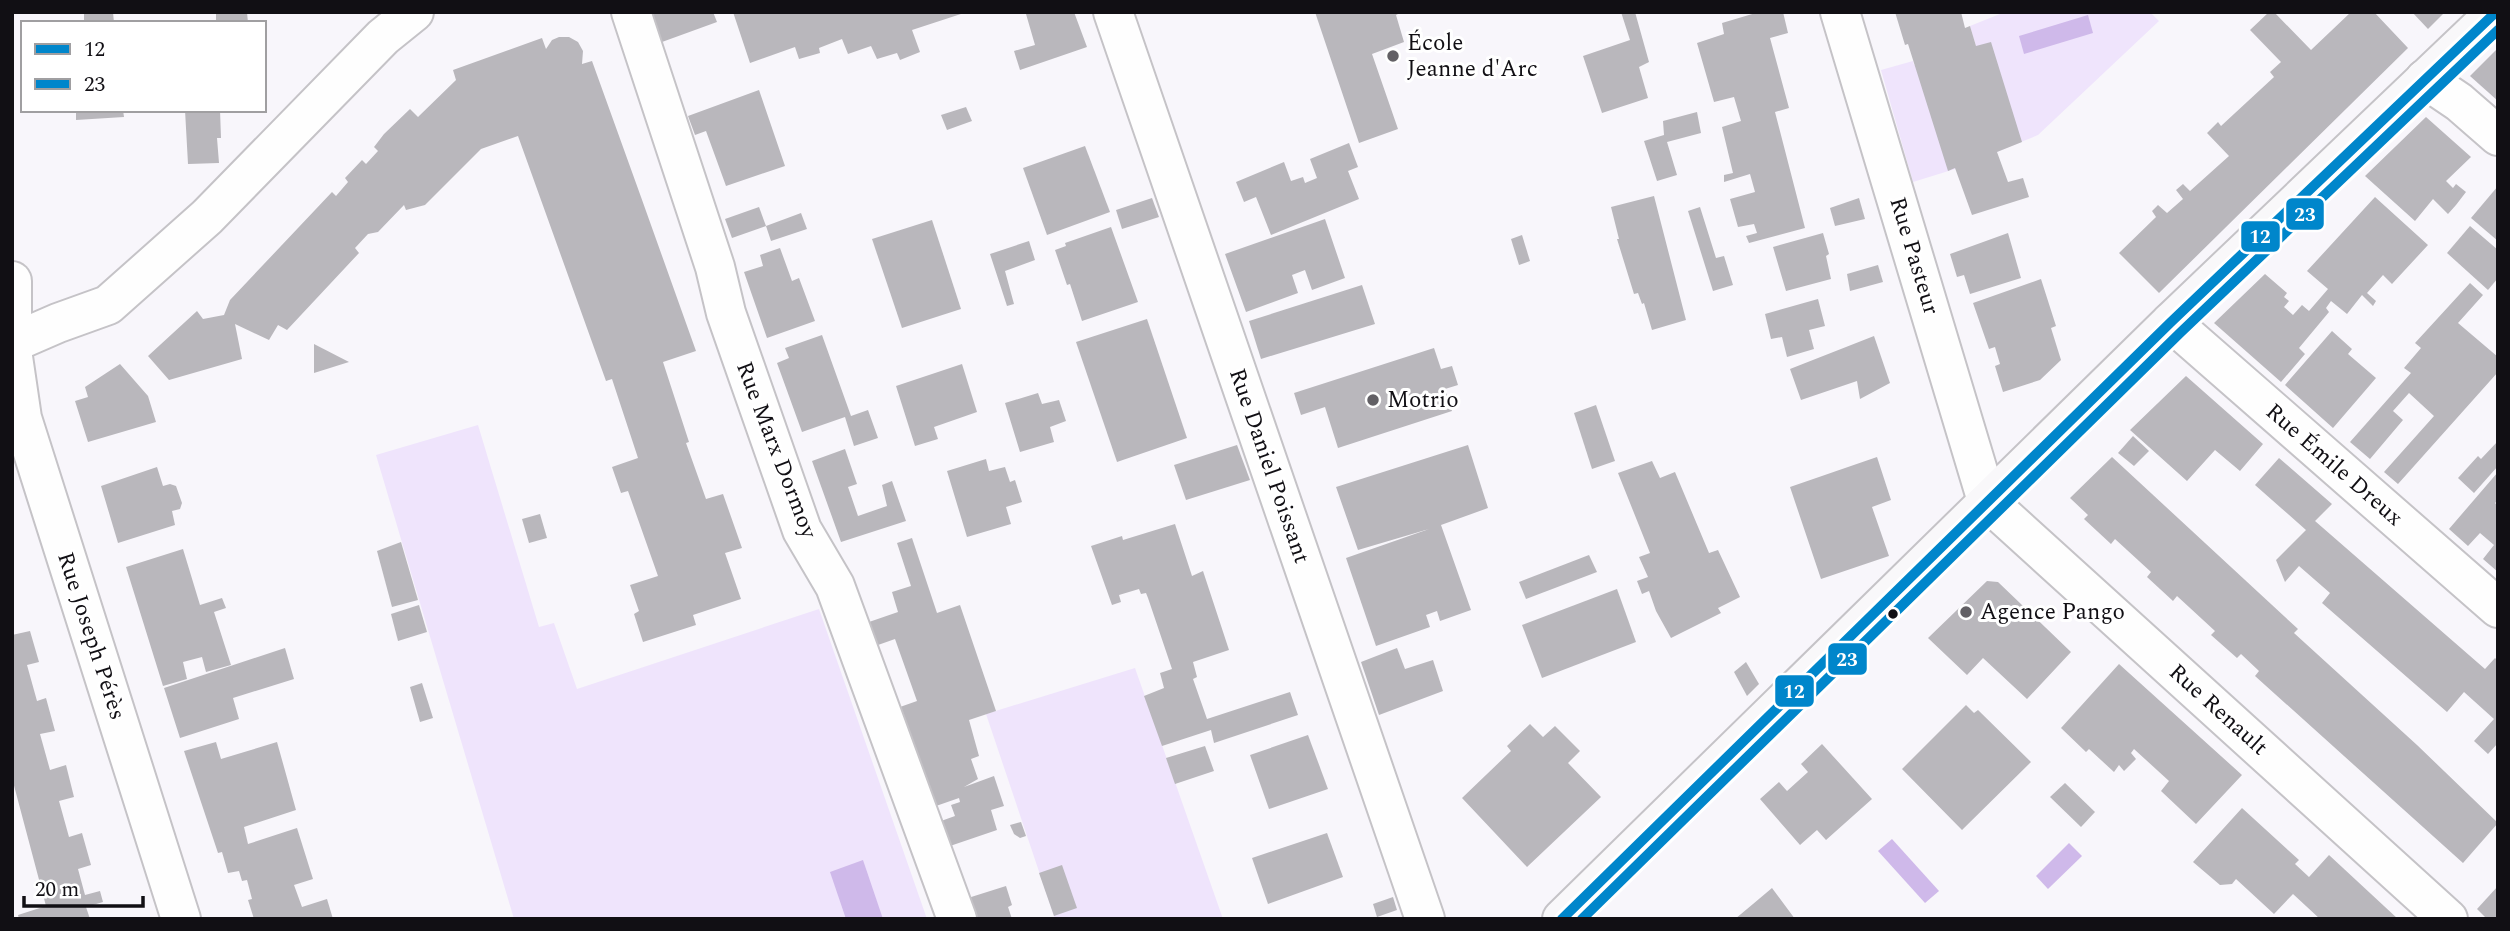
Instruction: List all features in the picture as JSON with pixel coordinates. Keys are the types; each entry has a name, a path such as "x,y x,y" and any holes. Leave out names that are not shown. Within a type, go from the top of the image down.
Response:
{"street":[{"path":"12,343 108,305 207,217 383,37 414,12"},
{"name":"Rue Marx Dormoy","path":"631,12 715,267 726,313 802,530 835,586 957,919"},
{"name":"Rue Daniel Poissant","path":"1113,12 1425,919"},
{"name":"Rue Pasteur","path":"1840,12 1987,500"},
{"path":"1562,919 1987,500 2496,12"},
{"path":"2425,79 2459,102 2498,136"},
{"path":"12,281 12,328"},
{"name":"Rue Émile Dreux","path":"2171,322 2498,608"},
{"name":"Rue Joseph Pérès","path":"12,350 22,418 181,919"},
{"name":"Rue Renault","path":"1987,500 2448,919"}],"shaded area":[{"path":"2005,12 2150,12 2159,21 2038,135 1955,169 1913,182 1881,70 1913,61 1914,65 1976,46 1970,26"},
{"path":"2088,15 2093,33 2024,54 2019,36"},
{"path":"478,425 539,627 554,623 577,689 819,609 927,919 514,919 376,455"},
{"path":"1135,668 1223,919 1055,919 986,714"},
{"path":"1892,839 1939,891 1925,903 1878,851"},
{"path":"2069,843 2082,856 2048,889 2036,876"},
{"path":"863,860 883,919 846,919 830,872"}],"building":[{"path":"84,12 113,12 114,21 84,21"},
{"path":"216,12 247,12 248,21 216,21"},
{"path":"651,12 713,12 717,22 662,42"},
{"path":"733,12 964,13 912,30 920,52 900,60 897,53 877,59 871,46 848,54 842,39 819,48 820,53 799,59 795,47 750,63"},
{"path":"1074,12 1087,47 1020,70 1014,51 1035,45 1026,14"},
{"path":"1315,12 1402,12 1396,15 1404,42 1372,54 1398,129 1359,143"},
{"path":"1621,12 1635,12 1649,62 1639,67 1648,98 1602,113 1583,56 1630,40"},
{"path":"1759,12 1783,12 1788,33 1770,38 1789,108 1775,112 1805,228 1749,243 1746,236 1757,233 1754,224 1738,227 1730,199 1755,192 1750,174 1724,182 1724,175 1733,173 1722,127 1741,121 1734,97 1714,102 1697,43 1724,34 1722,23"},
{"path":"1895,12 1961,12 1965,28 1970,26 1976,46 1991,42 2022,142 1997,152 2008,182 2023,178 2029,197 1972,215 1955,168 1948,171 1908,44 1905,45"},
{"path":"2269,12 2274,12 2311,50 2351,12 2374,12 2408,48 2159,293 2119,253 2156,217 2152,211 2158,205 2167,213 2183,199 2176,190 2183,184 2190,191 2229,156 2207,133 2218,122 2221,126 2274,77 2270,72 2281,62 2250,30"},
{"path":"2412,12 2445,12 2428,29"},
{"path":"569,37 578,42 583,51 582,64 592,61 641,197 696,351 663,362 689,442 686,443 706,499 723,494 742,548 725,553 741,599 693,615 696,625 643,642 634,614 639,611 630,585 658,576 628,491 621,493 612,467 638,458 612,379 606,381 518,136 481,149 425,205 406,210 404,205 378,232 368,234 355,248 359,253 287,330 278,325 269,340 235,324 242,359 169,380 148,356 197,311 203,319 224,315 230,300 332,192 336,196 348,182 345,178 362,160 366,164 378,151 374,147 384,134 410,109 418,117 456,80 453,70 542,38 546,49 552,40"},
{"path":"2498,48 2498,101 2470,76"},
{"path":"759,90 785,166 726,186 706,131 695,135 688,116"},
{"path":"966,107 972,121 947,130 941,115"},
{"path":"76,112 123,112 124,117 76,120"},
{"path":"185,112 220,112 221,138 217,138 219,163 188,164"},
{"path":"1697,112 1701,133 1667,142 1677,175 1657,181 1644,141 1664,135 1663,121"},
{"path":"2426,117 2471,157 2446,181 2453,188 2456,184 2466,192 2456,205 2448,214 2433,199 2415,221 2365,176"},
{"path":"1349,143 1358,167 1348,171 1359,199 1271,235 1256,197 1244,202 1236,182 1284,162 1291,181 1303,177 1305,183 1317,178 1310,159"},
{"path":"1085,146 1110,212 1047,235 1023,168"},
{"path":"2498,186 2498,241 2471,218"},
{"path":"1654,196 1686,320 1652,330 1644,303 1642,304 1638,293 1634,294 1617,239 1611,207"},
{"path":"2375,197 2428,245 2392,284 2383,275 2367,293 2376,301 2373,306 2362,295 2347,314 2331,301 2326,308 2329,312 2299,348 2305,354 2281,382 2214,323 2265,274 2287,293 2284,297 2289,301 2284,307 2293,315 2302,305 2309,311 2328,289 2307,271"},
{"path":"1152,198 1159,217 1122,229 1116,210"},
{"path":"1859,198 1865,219 1835,226 1830,208"},
{"path":"759,207 766,226 732,238 725,219"},
{"path":"1700,207 1716,258 1724,256 1733,285 1713,291 1688,211"},
{"path":"801,213 807,229 771,241 766,226"},
{"path":"1325,219 1345,278 1312,290 1305,270 1292,275 1298,293 1246,312 1225,254"},
{"path":"932,220 961,309 902,328 872,239"},
{"path":"2470,226 2498,250 2498,278 2488,290 2447,253"},
{"path":"1111,227 1138,302 1082,321 1055,250 1066,246 1065,243"},
{"path":"1823,233 1829,254 1826,256 1831,279 1786,291 1773,247"},
{"path":"2008,233 2021,278 1970,294 1964,275 1957,277 1950,254"},
{"path":"1522,235 1530,261 1519,265 1511,239"},
{"path":"1029,241 1035,260 1005,271 1014,304 1007,306 990,254"},
{"path":"780,248 792,281 799,278 815,321 767,338 744,272 763,266 760,255"},
{"path":"1878,265 1883,282 1850,291 1847,274"},
{"path":"2041,279 2056,326 2051,328 2061,360 2040,380 2003,392 1995,366 2000,364 1995,347 1989,349 1973,303"},
{"path":"2470,283 2483,295 2458,323 2498,357 2498,372 2398,484 2384,472 2434,416 2409,393 2393,411 2403,420 2370,459 2350,442 2411,373 2404,368 2421,348 2415,343"},
{"path":"1362,285 1375,324 1261,359 1249,321"},
{"path":"1818,299 1825,326 1809,330 1814,349 1787,357 1782,337 1771,339 1765,314"},
{"path":"1147,319 1187,438 1117,462 1076,342"},
{"path":"2332,331 2352,349 2348,354 2376,378 2333,428 2285,385"},
{"path":"822,335 851,416 868,410 878,438 854,446 845,417 802,432 777,363 789,358 785,348"},
{"path":"1874,336 1890,383 1860,399 1857,381 1801,400 1790,369"},
{"path":"314,344 349,362 314,373"},
{"name":"Motrio","path":"1434,348 1441,369 1452,366 1458,385 1445,389 1452,411 1338,448 1325,407 1301,415 1294,393"},
{"path":"120,364 148,396 156,422 88,442 75,401 88,397 85,387"},
{"path":"962,364 977,412 934,427 938,439 915,446 896,386"},
{"path":"2186,376 2263,444 2240,471 2215,450 2187,481 2130,430"},
{"path":"1038,393 1042,404 1059,400 1066,421 1050,427 1054,442 1020,452 1005,403"},
{"path":"1596,405 1615,461 1592,469 1574,413"},
{"path":"2133,436 2149,451 2134,466 2118,453"},
{"path":"2498,441 2498,466 2474,493 2458,478 2478,456 2481,459"},
{"path":"1237,445 1250,480 1186,500 1174,465"},
{"path":"1468,445 1488,508 1441,525 1471,610 1440,621 1437,611 1426,615 1430,627 1376,646 1346,558 1429,529 1358,550 1336,487"},
{"path":"845,449 857,484 848,487 858,516 887,506 882,485 892,481 906,521 841,542 812,461"},
{"path":"1877,457 1891,500 1872,507 1889,556 1821,579 1790,487"},
{"path":"2112,457 2298,629 2294,633 2498,823 2463,863 2255,676 2259,671 2241,654 2237,658 2211,635 2215,631 2177,596 2173,601 2147,577 2151,572 2115,539 2111,544 2084,519 2088,515 2070,498"},
{"path":"2279,458 2332,504 2315,521 2485,669 2495,658 2498,661 2498,743 2488,754 2474,741 2494,719 2464,692 2447,712 2322,603 2330,593 2299,566 2285,582 2276,560 2306,530 2255,485"},
{"path":"986,459 989,471 1005,467 1010,482 1015,480 1022,502 1006,507 1011,524 967,537 947,471"},
{"path":"1652,461 1660,478 1675,472 1709,553 1718,550 1740,597 1718,608 1721,613 1671,638 1656,611 1649,591 1642,594 1637,581 1648,577 1639,557 1650,553 1618,473"},
{"path":"157,467 163,486 176,486 182,503 180,509 172,511 175,525 118,543 101,486"},
{"path":"2498,472 2498,500 2495,503 2498,506 2498,572 2483,559 2494,545 2480,533 2468,546 2449,529"},
{"path":"540,514 547,538 529,543 522,519"},
{"path":"1175,524 1192,576 1203,571 1229,650 1193,662 1197,677 1193,679 1207,719 1290,692 1298,715 1214,743 1211,730 1162,746 1144,696 1164,688 1160,673 1172,669 1148,598 1146,593 1141,594 1139,589 1119,595 1121,602 1112,605 1091,546 1122,536 1123,540"},
{"path":"912,538 937,613 960,605 996,711 969,720 979,756 971,759 978,779 964,787 994,776 1004,806 991,810 997,830 950,846 941,821 955,816 951,805 960,802 959,798 936,806 900,707 917,701 895,639 878,645 869,622 898,612 892,592 911,586 897,543"},
{"path":"401,542 418,600 392,607 377,551"},
{"path":"183,549 200,605 222,598 226,608 214,612 231,665 206,672 202,657 183,662 187,679 163,686 126,567"},
{"path":"1589,555 1597,572 1526,599 1519,582"},
{"path":"1987,581 1998,582 2071,652 2027,699 1983,658 1967,675 1928,638"},
{"path":"1617,589 1636,642 1542,678 1522,625"},
{"path":"419,605 427,632 398,641 391,614"},
{"path":"30,631 39,662 27,665 37,701 46,698 55,731 40,734 50,770 66,765 74,797 59,801 69,837 82,833 91,865 78,869 85,895 100,891 103,902 86,907 90,919 19,919 18,915 46,906 12,778 12,635"},
{"path":"285,648 294,679 233,698 239,719 180,738 164,688"},
{"path":"1397,648 1405,669 1433,660 1443,691 1379,715 1361,662"},
{"path":"1746,662 1759,684 1747,696 1734,672"},
{"path":"2119,664 2242,775 2196,824 2161,791 2169,781 2134,749 2131,753 2136,759 2124,771 2119,765 2114,772 2089,749 2086,752 2061,728"},
{"path":"422,683 433,718 420,722 410,687"},
{"path":"1966,705 1974,713 1978,710 2031,762 1962,830 1902,769"},
{"path":"1530,724 1543,737 1555,726 1580,751 1568,763 1601,797 1527,867 1462,798 1511,751 1507,746"},
{"path":"1308,735 1328,789 1269,809 1250,755"},
{"path":"216,742 221,759 277,742 296,810 244,827 248,844 297,828 313,879 294,885 302,907 327,899 333,919 254,919 248,900 252,899 247,880 242,881 239,871 228,873 222,852 218,853 184,751"},
{"path":"1822,744 1872,799 1826,840 1817,830 1800,845 1760,799 1779,782 1787,791 1808,772 1801,764"},
{"path":"1205,746 1214,771 1175,784 1166,758"},
{"path":"2065,783 2095,812 2081,827 2050,797"},
{"path":"2242,808 2299,860 2295,864 2309,877 2329,855 2398,919 2320,919 2293,894 2274,914 2236,879 2232,884 2220,885 2193,862"},
{"path":"1021,822 1026,836 1020,838 1014,834 1010,825"},
{"path":"1327,833 1343,877 1268,904 1252,858"},
{"path":"1062,865 1077,908 1054,916 1039,873"},
{"path":"1006,886 1012,905 1008,907 1012,919 976,919 968,898"},
{"path":"2498,886 2498,919 2487,919 2477,909"},
{"path":"1772,888 1795,919 1735,919 1753,904"},
{"path":"1393,897 1397,910 1377,917 1373,904"}],"transit line":[{"name":"12","path":"1562,919 2171,322 2496,12"},
{"name":"23","path":"1582,919 2181,332 2498,30"}],"place":[{"name":"École Jeanne d'Arc","path":"1393,56"},
{"name":"Motrio","path":"1373,400"},
{"name":"Agence Pango","path":"1966,612"}]}
